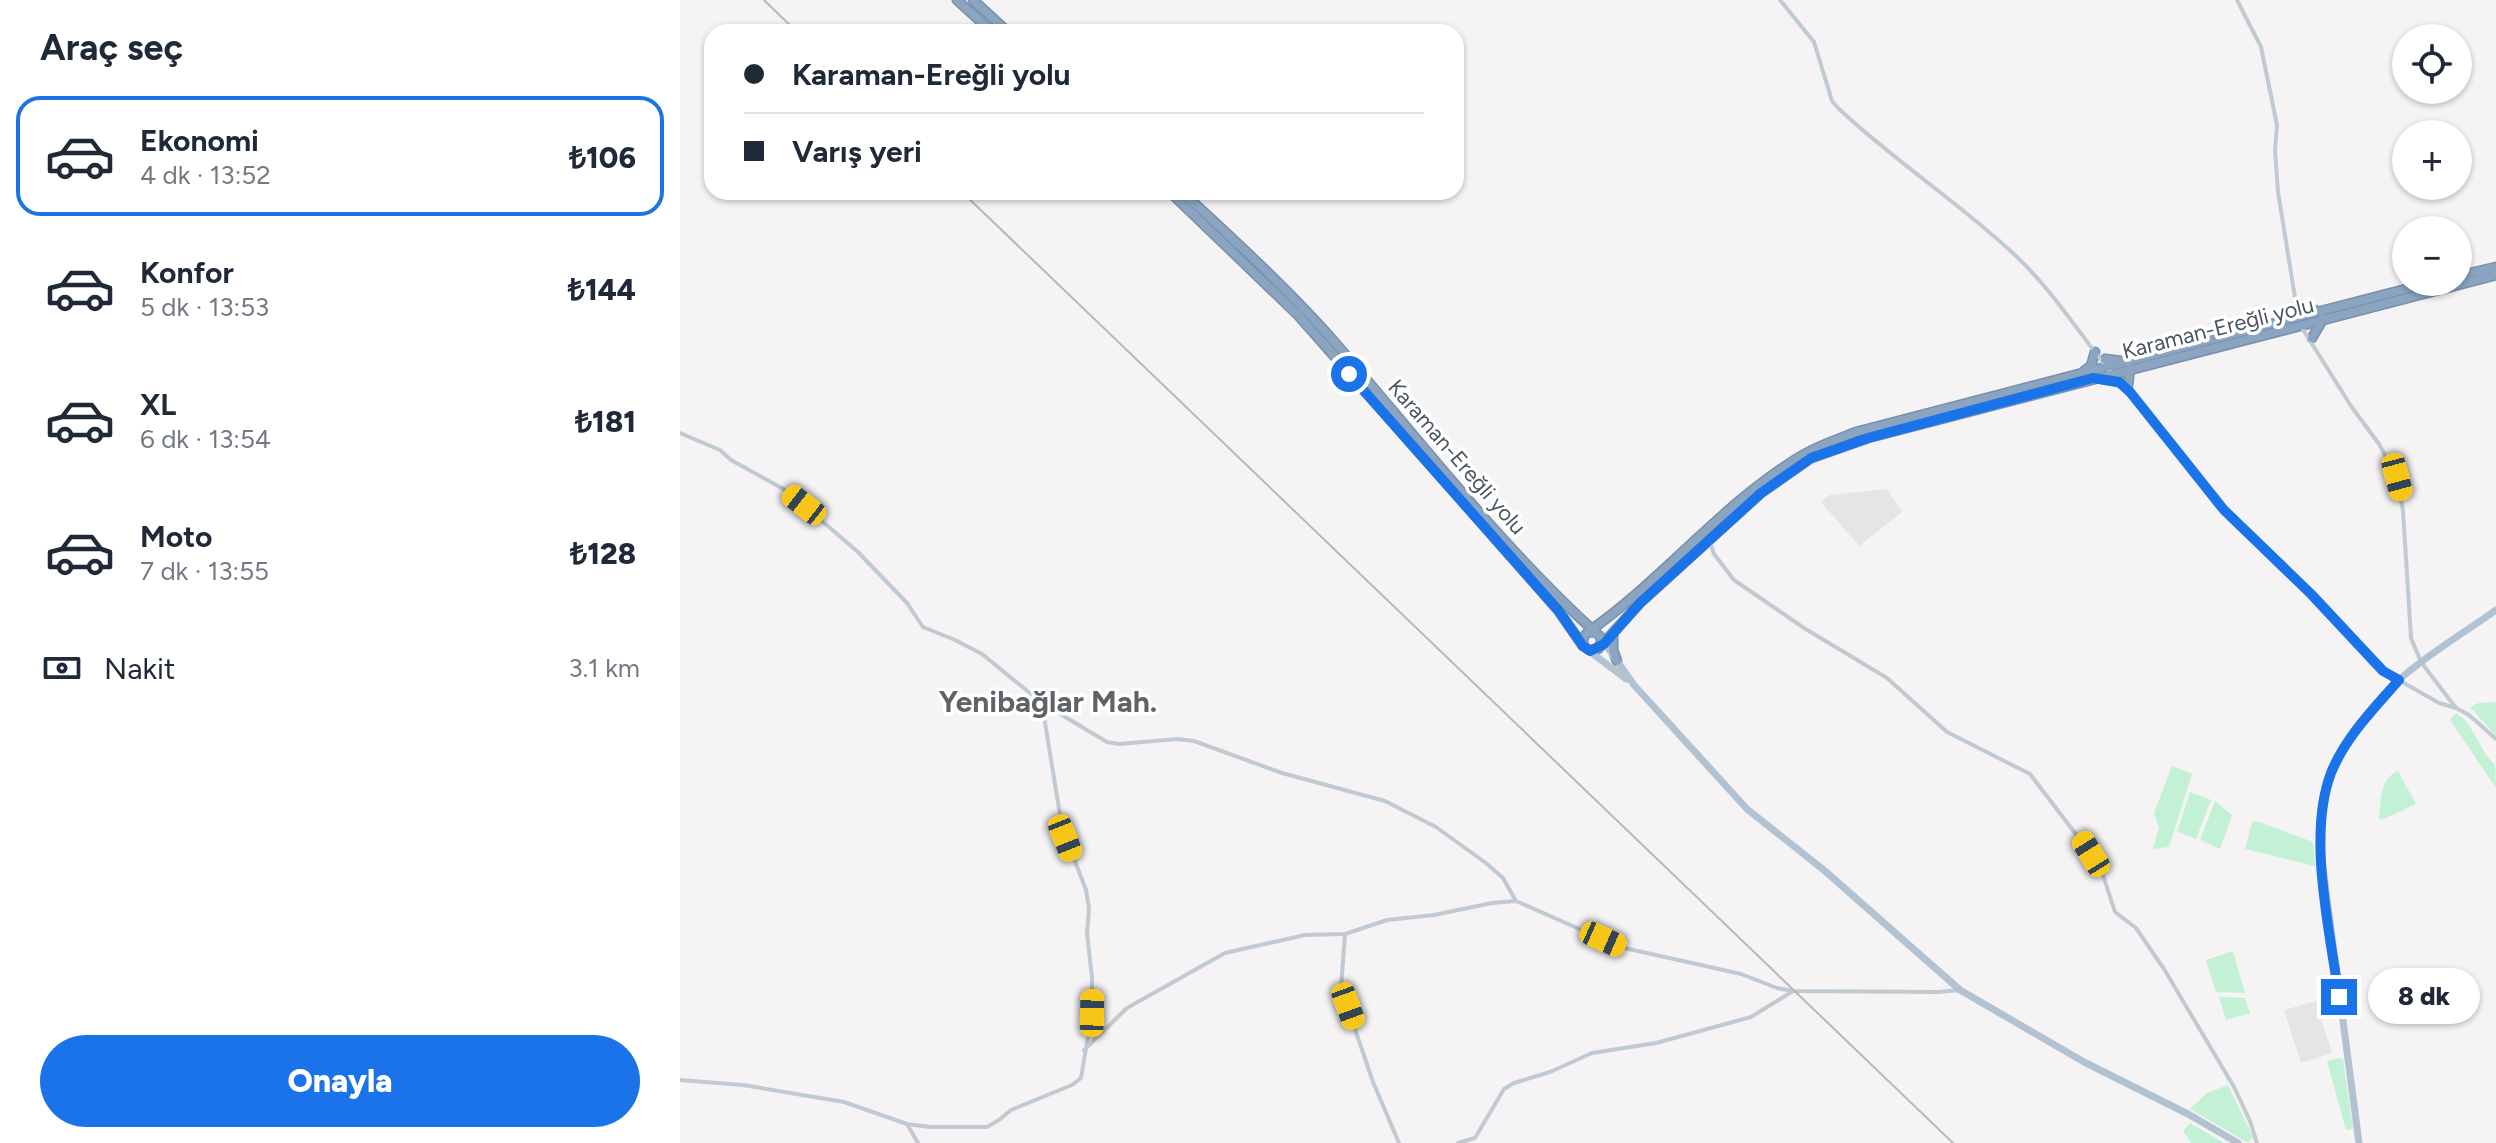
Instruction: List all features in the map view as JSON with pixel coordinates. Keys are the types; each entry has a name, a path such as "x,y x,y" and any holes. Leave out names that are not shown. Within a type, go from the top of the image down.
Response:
{"highway":[{"path":"957,0 983,24"},
{"path":"973,0 999,24"},
{"name":"Karaman-Ereğli yolu","path":"1178,200 1298,315 1558,610 1586,648"},
{"name":"Karaman-Ereğli yolu","path":"1190,200 1328,335 1456,485 1597,638"},
{"path":"2472,273 2496,267"},
{"name":"Karaman-Ereğli yolu","path":"2320,315 2496,275"},
{"name":"Karaman-Ereğli yolu","path":"1597,638 1618,627 1640,603 1761,493 1811,458 1868,438 2116,374 2128,365 2302,321 2392,294"},
{"path":"2302,321 2320,315"},
{"path":"2288,324 2320,315"},
{"path":"2081,373 2091,366 2095,352"},
{"path":"2116,374 2128,365"},
{"path":"2116,374 2128,365"},
{"name":"Karaman-Ereğli yolu","path":"1597,638 1621,609 1755,488 1791,462 1822,445 1856,432 2081,373 2116,374"},
{"path":"1570,610 1591,620 1621,609"},
{"path":"1617,661 1612,643 1618,627"},
{"path":"1583,638 1597,638 1586,648 1583,638"}],"main road":[{"path":"2359,1143 2321,853 2321,808 2331,773 2346,745 2399,680 2496,610"},
{"path":"1597,638 1634,685 1747,809 1825,871 1960,990 2084,1062 2238,1143"},
{"path":"1586,648 1634,685"}],"street":[{"path":"1780,0 1814,42 1832,101 1838,108 1902,165 1971,216 2017,257 2063,307 2095,352 2224,510 2311,594 2383,671 2439,703 2456,708"},
{"path":"2237,0 2261,47 2277,125 2278,192 2302,321 2397,477 2403,511 2411,638 2421,662 2456,708 2496,739"},
{"path":"680,433 720,450 731,460 787,491 858,552 907,603 923,627 982,654 1042,703 1107,742 1194,741 1282,773 1370,796 1401,808 1436,827 1486,863 1503,878 1516,901"},
{"path":"1709,539 1714,554 1734,580 1804,628 1887,678 1947,732 2030,774 2081,837 2104,878 2117,917 2136,928 2164,969 2234,1087 2257,1143"},
{"path":"680,1080 743,1085 844,1102 907,1124 987,1127 1011,1110 1072,1085 1081,1078 1092,1013 1087,933 1089,908 1086,890 1062,827 1042,703"},
{"path":"1084,1050 1127,1008 1216,957 1305,935 1345,934 1387,920 1516,901 1620,947 1741,974 1777,988 1793,991 1960,990"},
{"path":"1345,934 1341,988 1373,1082 1399,1143"},
{"path":"1458,1143 1475,1138 1504,1089 1514,1083 1550,1072 1592,1053 1656,1043 1751,1017 1793,991"},
{"path":"907,1124 918,1143"}],"shaded area":[{"path":"1887,489 1902,512 1859,546 1821,502 1830,495"},
{"path":"2316,1001 2332,1053 2301,1063 2284,1010"}],"green space":[{"path":"2496,702 2496,736 2470,707"},
{"path":"2456,713 2467,723 2495,765 2496,788 2450,720"},
{"path":"2172,766 2192,774 2169,847 2153,849 2159,828 2154,813"},
{"path":"2398,771 2416,804 2382,820 2379,818 2382,791 2392,774"},
{"path":"2190,792 2211,800 2196,839 2177,831"},
{"path":"2215,801 2232,815 2220,849 2200,840"},
{"path":"2252,822 2313,842 2315,866 2245,849"},
{"path":"2233,951 2245,993 2216,992 2206,960"},
{"path":"2219,997 2245,998 2250,1013 2226,1020"},
{"path":"2343,1059 2353,1129 2346,1130 2327,1061"},
{"path":"2228,1085 2253,1137 2248,1143 2190,1109 2207,1093"},
{"path":"2190,1123 2224,1143 2191,1143 2183,1131"}],"railway":[{"path":"764,0 789,24"},
{"path":"970,200 1953,1143"}],"district":[{"name":"Yenibağlar Mah.","path":"1048,701"}],"route":[{"path":"1349,374 1558,610 1583,646 1590,651 1604,644 1640,603 1761,493 1811,458 1868,438 2093,378 2119,382 2224,510 2311,594 2383,671 2399,680 2346,745 2331,773 2321,808 2321,853 2339,997"}]}
